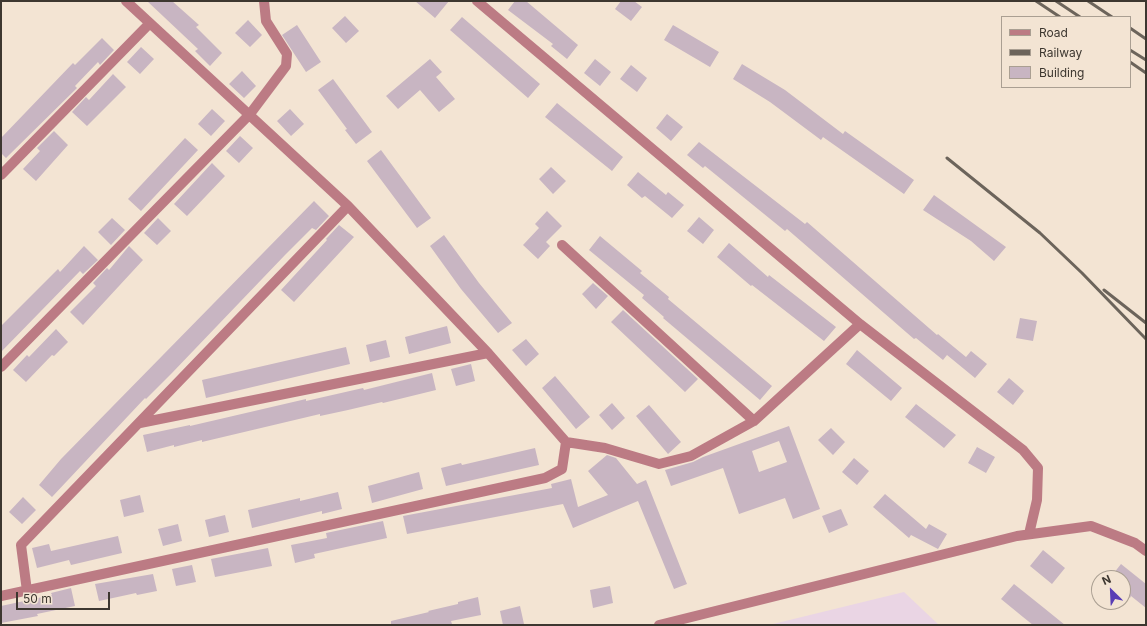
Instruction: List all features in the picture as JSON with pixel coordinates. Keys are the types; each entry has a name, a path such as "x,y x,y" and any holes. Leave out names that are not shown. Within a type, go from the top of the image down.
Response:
{"street":[{"path":"126,1 348,206 488,353 566,442 605,448 659,464 691,456 754,421 860,324"},
{"path":"1,367 250,114 286,66 287,54 266,21 264,1"},
{"path":"477,1 860,324 1023,450 1038,468 1037,500 1029,534"},
{"path":"1,175 150,23"},
{"path":"27,591 21,545 348,206"},
{"path":"562,245 754,421"},
{"path":"140,423 488,353"},
{"path":"1,596 545,478 562,469 566,442"},
{"path":"659,625 1029,534 1091,526 1135,543 1146,551"}],"shaded area":[{"path":"904,592 939,625 769,625"}],"building":[{"path":"147,1 172,1 199,25 196,27 222,53 210,66 195,51 198,49"},
{"path":"415,1 449,1 435,18"},
{"path":"515,1 526,1 578,45 567,59 551,46 553,44 508,10"},
{"path":"621,1 634,1 642,7 631,21 615,9"},
{"path":"345,16 359,31 346,43 332,28"},
{"path":"462,17 540,84 528,98 450,30"},
{"path":"248,20 262,35 250,47 235,33"},
{"path":"297,25 321,62 306,72 282,35"},
{"path":"673,25 719,52 710,67 664,40"},
{"path":"102,38 114,50 100,65 98,62 75,86 77,88 6,158 1,153 1,138 73,63 75,65"},
{"path":"141,47 154,59 140,74 127,62"},
{"path":"430,59 442,72 436,77 455,99 439,112 420,90 398,109 386,96"},
{"path":"595,59 611,72 600,86 584,73"},
{"path":"742,64 785,90 843,134 845,131 914,180 904,194 823,137 821,140 770,102 733,79"},
{"path":"631,65 647,78 637,92 620,79"},
{"path":"242,71 256,86 244,98 229,84"},
{"path":"113,74 126,87 87,126 72,112 86,97 89,100"},
{"path":"333,79 372,132 356,144 345,130 347,129 318,90"},
{"path":"557,103 623,157 612,171 545,117"},
{"path":"212,109 225,121 211,136 198,124"},
{"path":"290,109 304,124 291,136 277,121"},
{"path":"667,114 683,127 671,141 656,128"},
{"path":"54,131 68,145 36,181 23,169 40,151 37,148"},
{"path":"240,136 253,148 239,163 226,151"},
{"path":"185,138 198,150 141,211 128,199"},
{"path":"699,142 805,224 807,222 937,335 938,334 966,357 971,351 987,364 975,378 947,355 943,360 916,338 914,339 787,229 785,231 705,166 703,168 687,155"},
{"path":"381,150 431,218 417,228 367,161"},
{"path":"212,163 225,176 187,216 174,204"},
{"path":"551,167 566,181 553,194 539,179"},
{"path":"638,172 666,195 668,192 684,205 672,218 645,196 642,198 627,185"},
{"path":"934,195 1006,247 994,261 971,241 923,210"},
{"path":"314,201 329,216 316,230 312,228 285,255 172,373 146,399 145,398 52,497 39,485 61,459"},
{"path":"547,211 562,226 546,242 550,246 538,259 523,245 539,228 535,224"},
{"path":"699,217 714,230 703,244 687,231"},
{"path":"112,218 125,230 111,245 98,232"},
{"path":"158,218 171,231 157,245 144,233"},
{"path":"339,225 354,237 294,302 281,290"},
{"path":"444,235 479,283 512,323 498,333 461,289 430,246"},
{"path":"600,236 642,271 640,273 669,297 668,299 772,386 760,400 663,318 664,317 642,298 644,295 589,250"},
{"path":"729,243 768,277 769,275 836,327 824,341 752,285 751,286 717,257"},
{"path":"84,246 98,260 83,274 80,271 1,352 1,326 58,269 60,272"},
{"path":"129,246 143,260 83,325 70,312 96,286 93,283 107,268 109,270"},
{"path":"593,283 608,296 596,309 582,294"},
{"path":"623,310 698,379 685,392 611,322"},
{"path":"1020,318 1037,321 1033,341 1016,338"},
{"path":"447,326 451,343 409,354 405,337"},
{"path":"56,329 68,342 54,356 52,355 26,382 13,370 27,355 29,357"},
{"path":"526,339 539,354 526,366 512,350"},
{"path":"386,340 390,357 370,362 366,345"},
{"path":"346,347 350,364 206,398 202,380"},
{"path":"857,350 902,388 891,401 846,364"},
{"path":"471,364 475,381 456,386 451,369"},
{"path":"432,373 436,390 320,416 320,414 202,442 202,440 174,447 174,445 147,452 143,435 190,426 306,399 306,401 363,388 364,390"},
{"path":"555,376 590,417 576,429 542,388"},
{"path":"1009,378 1024,391 1013,405 997,392"},
{"path":"612,403 625,418 612,430 599,415"},
{"path":"916,404 956,435 944,448 905,417"},
{"path":"649,405 681,442 668,454 636,416"},
{"path":"789,426 820,509 793,519 785,498 739,514 723,468 671,486 665,470 693,462","holes":["779,441 787,462 759,472 752,451"]},
{"path":"831,428 845,442 833,455 818,440"},
{"path":"977,447 995,457 986,473 968,463"},
{"path":"535,448 539,465 446,486 441,468 461,463 462,465"},
{"path":"607,455 616,458 637,484 646,480 687,584 674,589 638,501 573,528 563,504 407,534 403,516 552,488 551,484 571,479 578,507 608,495 588,471"},
{"path":"854,458 869,471 857,485 842,472"},
{"path":"419,472 423,489 372,503 368,486"},
{"path":"338,492 342,509 322,514 322,511 252,528 248,510 300,498 300,501"},
{"path":"885,494 926,529 929,524 947,534 938,549 911,535 909,538 873,507"},
{"path":"140,495 144,512 124,517 120,500"},
{"path":"23,497 36,510 22,524 9,512"},
{"path":"841,509 848,525 829,533 822,516"},
{"path":"225,515 229,532 209,537 205,520"},
{"path":"383,521 387,538 314,554 315,558 295,563 291,545 327,538 326,533"},
{"path":"178,524 182,541 163,546 158,529"},
{"path":"118,536 122,553 71,565 69,560 37,568 32,548 49,544 51,551"},
{"path":"268,548 272,566 215,577 211,559"},
{"path":"1043,550 1065,568 1052,584 1030,566"},
{"path":"1121,564 1128,570 1116,570"},
{"path":"192,565 196,582 176,586 172,569"},
{"path":"1131,572 1146,584 1146,608 1131,596"},
{"path":"153,574 157,591 137,595 136,593 99,601 95,584"},
{"path":"1014,584 1065,625 1033,625 1023,617 1001,599"},
{"path":"610,586 613,603 593,608 590,590"},
{"path":"71,588 75,606 37,614 38,616 1,623 1,606 52,595 51,593"},
{"path":"478,597 481,615 451,621 452,624 445,625 391,625 391,621 458,604 458,602"},
{"path":"520,606 524,624 503,625 500,611"}],"railway":[{"path":"1036,1 1058,16"},
{"path":"1056,1 1078,16"},
{"path":"1088,1 1110,16"},
{"path":"1131,29 1146,39"},
{"path":"1131,51 1146,60"},
{"path":"1131,63 1146,73"},
{"path":"947,158 1040,233 1082,273 1146,339"},
{"path":"1104,290 1146,323"}]}
